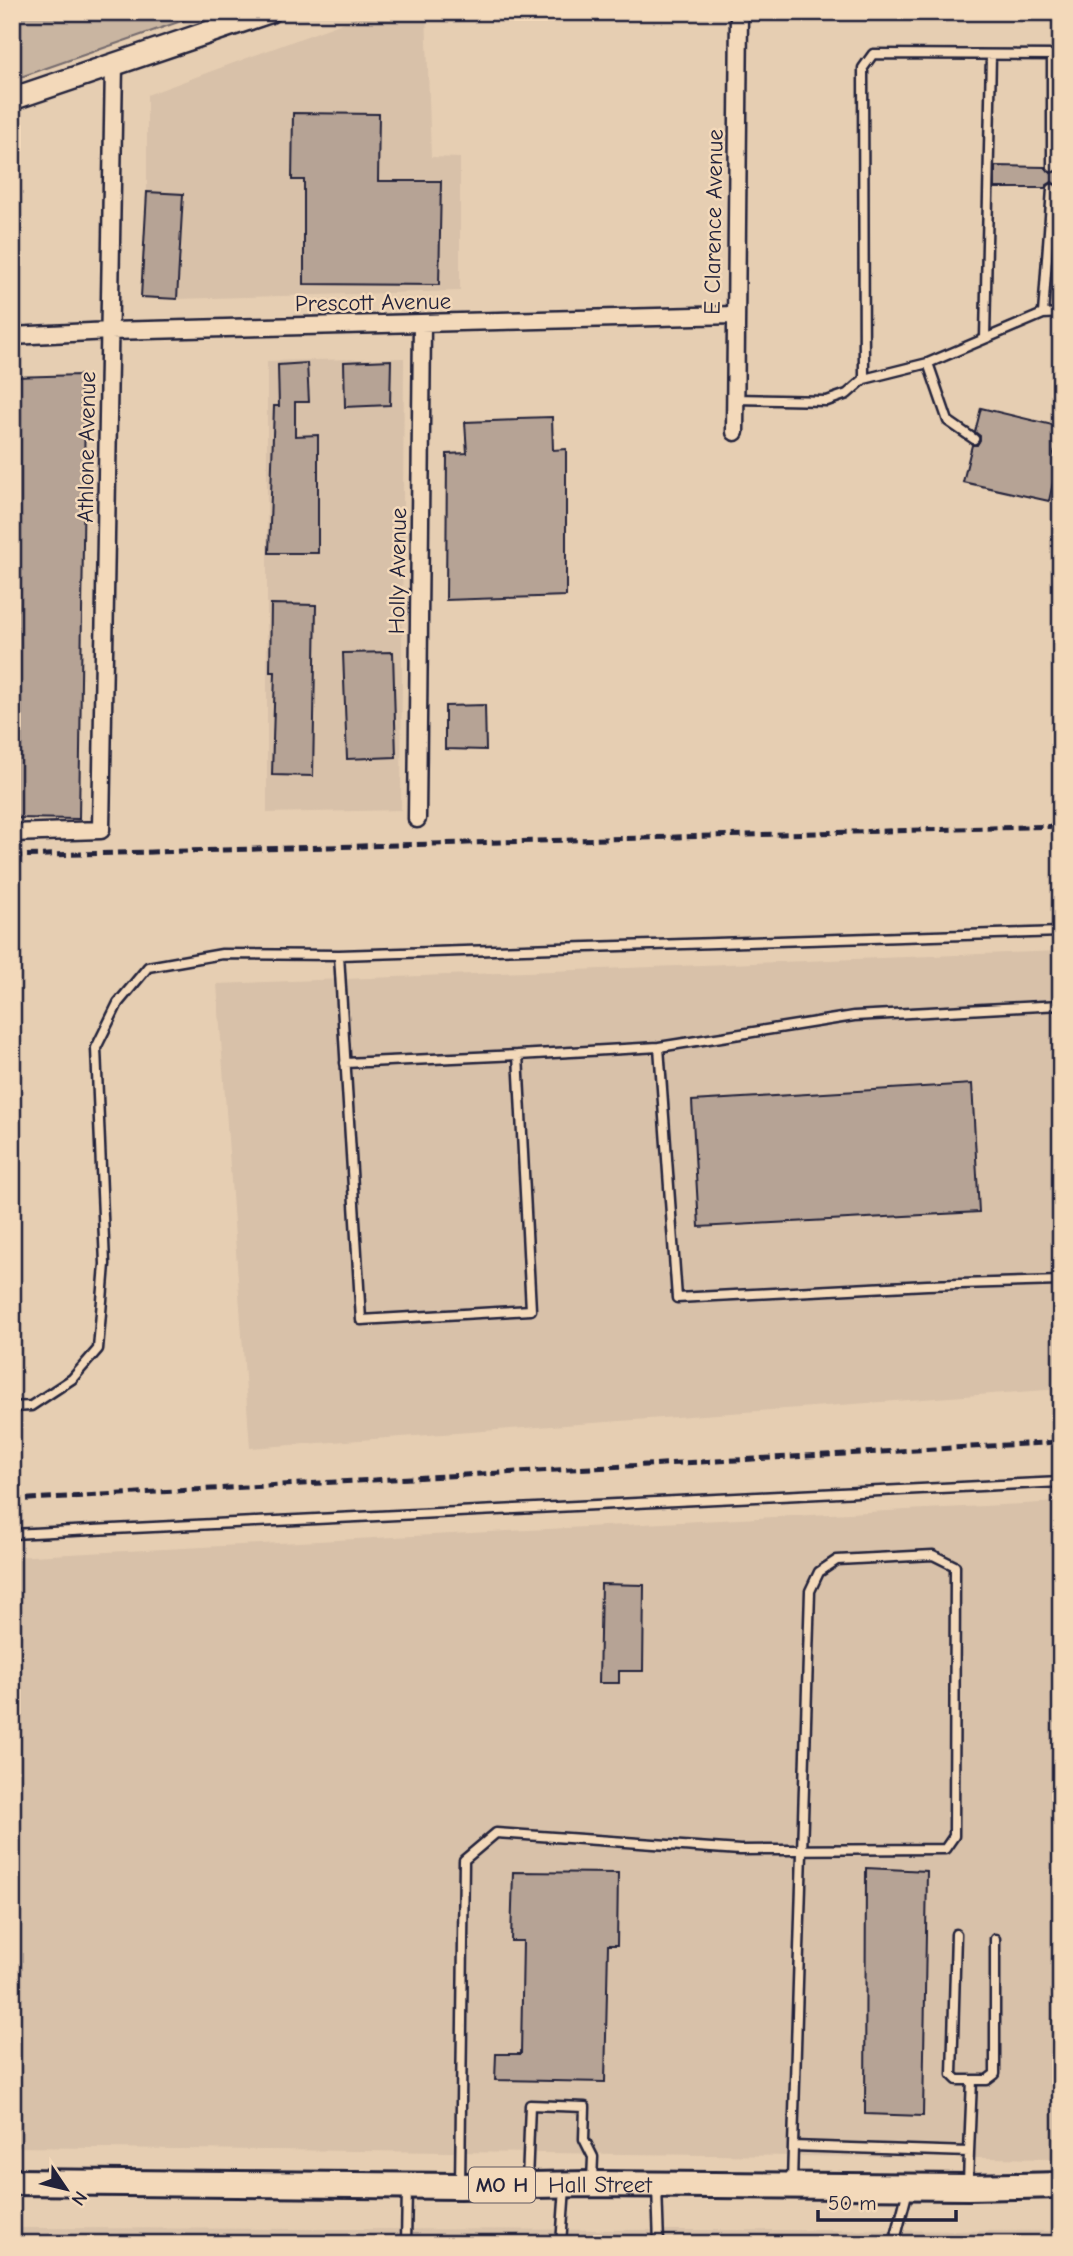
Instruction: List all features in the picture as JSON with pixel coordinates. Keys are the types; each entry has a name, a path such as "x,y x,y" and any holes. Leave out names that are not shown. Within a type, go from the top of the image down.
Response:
{"main road":[{"path":"12,99 269,12"},
{"name":"Hall Street","path":"12,2182 968,2188 1061,2185"}],"street":[{"name":"E Clarence Avenue","path":"735,432 735,315 744,13"},
{"name":"Athlone Avenue","path":"12,833 101,830 114,64"},
{"name":"Prescott Avenue","path":"12,336 110,331 735,315"},
{"name":"Holly Avenue","path":"417,820 422,324"}],"lane":[{"path":"864,379 863,68 873,54 1056,55 1052,167"},
{"path":"985,338 991,55"},
{"path":"1043,314 1052,188"},
{"path":"734,399 827,401 847,394 864,379 928,363 1043,314 1061,313"},
{"path":"928,363 948,421 974,439"},
{"path":"12,1407 30,1406 72,1379 98,1349 105,1265 96,1048 118,1003 148,967 222,954 339,955 1061,932"},
{"path":"339,955 361,1320 531,1310 518,1055"},
{"path":"345,1063 659,1047 854,1017 1061,1004"},
{"path":"659,1047 677,1298 1061,1281"},
{"path":"12,1534 1061,1482"},
{"path":"460,2186 464,1860 496,1833 740,1850 802,1851 944,1849 954,1836 955,1566 933,1555 837,1560 819,1572 810,1591 802,1851 793,2146 792,2186"},
{"path":"956,1934 952,2075 957,2080 987,2080 995,2074 995,1939"},
{"path":"968,2188 972,2080"},
{"path":"527,2185 530,2105 585,2107 584,2139 593,2157 592,2184"},
{"path":"793,2146 969,2152"},
{"path":"406,2244 407,2185"},
{"path":"561,2244 565,2185"},
{"path":"657,2186 659,2244"},
{"path":"894,2244 908,2187"}],"shaded area":[{"path":"12,12 207,12 12,80"},
{"path":"372,12 426,12 431,157 460,158 460,291 177,299 141,297 147,192 147,95"},
{"path":"404,358 401,810 267,813 267,361"},
{"path":"1061,951 1061,1389 250,1448 217,984"},
{"path":"1061,1502 1061,2159 12,2147 12,1557"},
{"path":"12,2228 1061,2231 1061,2244 12,2244"}],"building":[{"path":"293,113 379,114 378,181 441,181 439,285 304,284 304,180 292,180"},
{"path":"995,166 1045,167 1051,173 1061,167 1061,189 1052,182 1045,188 995,188"},
{"path":"147,192 183,194 177,299 141,297"},
{"path":"391,360 390,405 345,407 344,362"},
{"path":"307,363 309,402 295,402 295,436 318,435 318,553 269,553 274,406 279,406 278,365"},
{"path":"80,375 81,406 85,406 79,819 12,818 13,377"},
{"path":"981,408 1061,427 1061,447 1054,453 1058,460 1049,501 963,482 972,445 977,445 980,440 980,436 975,432"},
{"path":"552,417 553,450 566,449 566,596 446,600 447,454 467,453 465,422"},
{"path":"271,604 316,605 313,776 272,775 275,672 270,672"},
{"path":"393,652 396,757 347,759 343,653"},
{"path":"485,705 486,750 445,749 445,706"},
{"path":"972,1084 979,1212 699,1227 692,1101"},
{"path":"601,1584 644,1585 643,1671 619,1671 619,1683 599,1683"},
{"path":"866,1868 927,1871 923,2116 865,2114"},
{"path":"513,1872 618,1873 617,1945 608,1945 605,2082 495,2080 496,2054 521,2054 523,1941 511,1941"}],"railway":[{"path":"12,856 1061,826"},
{"path":"12,1500 1061,1442"}]}
